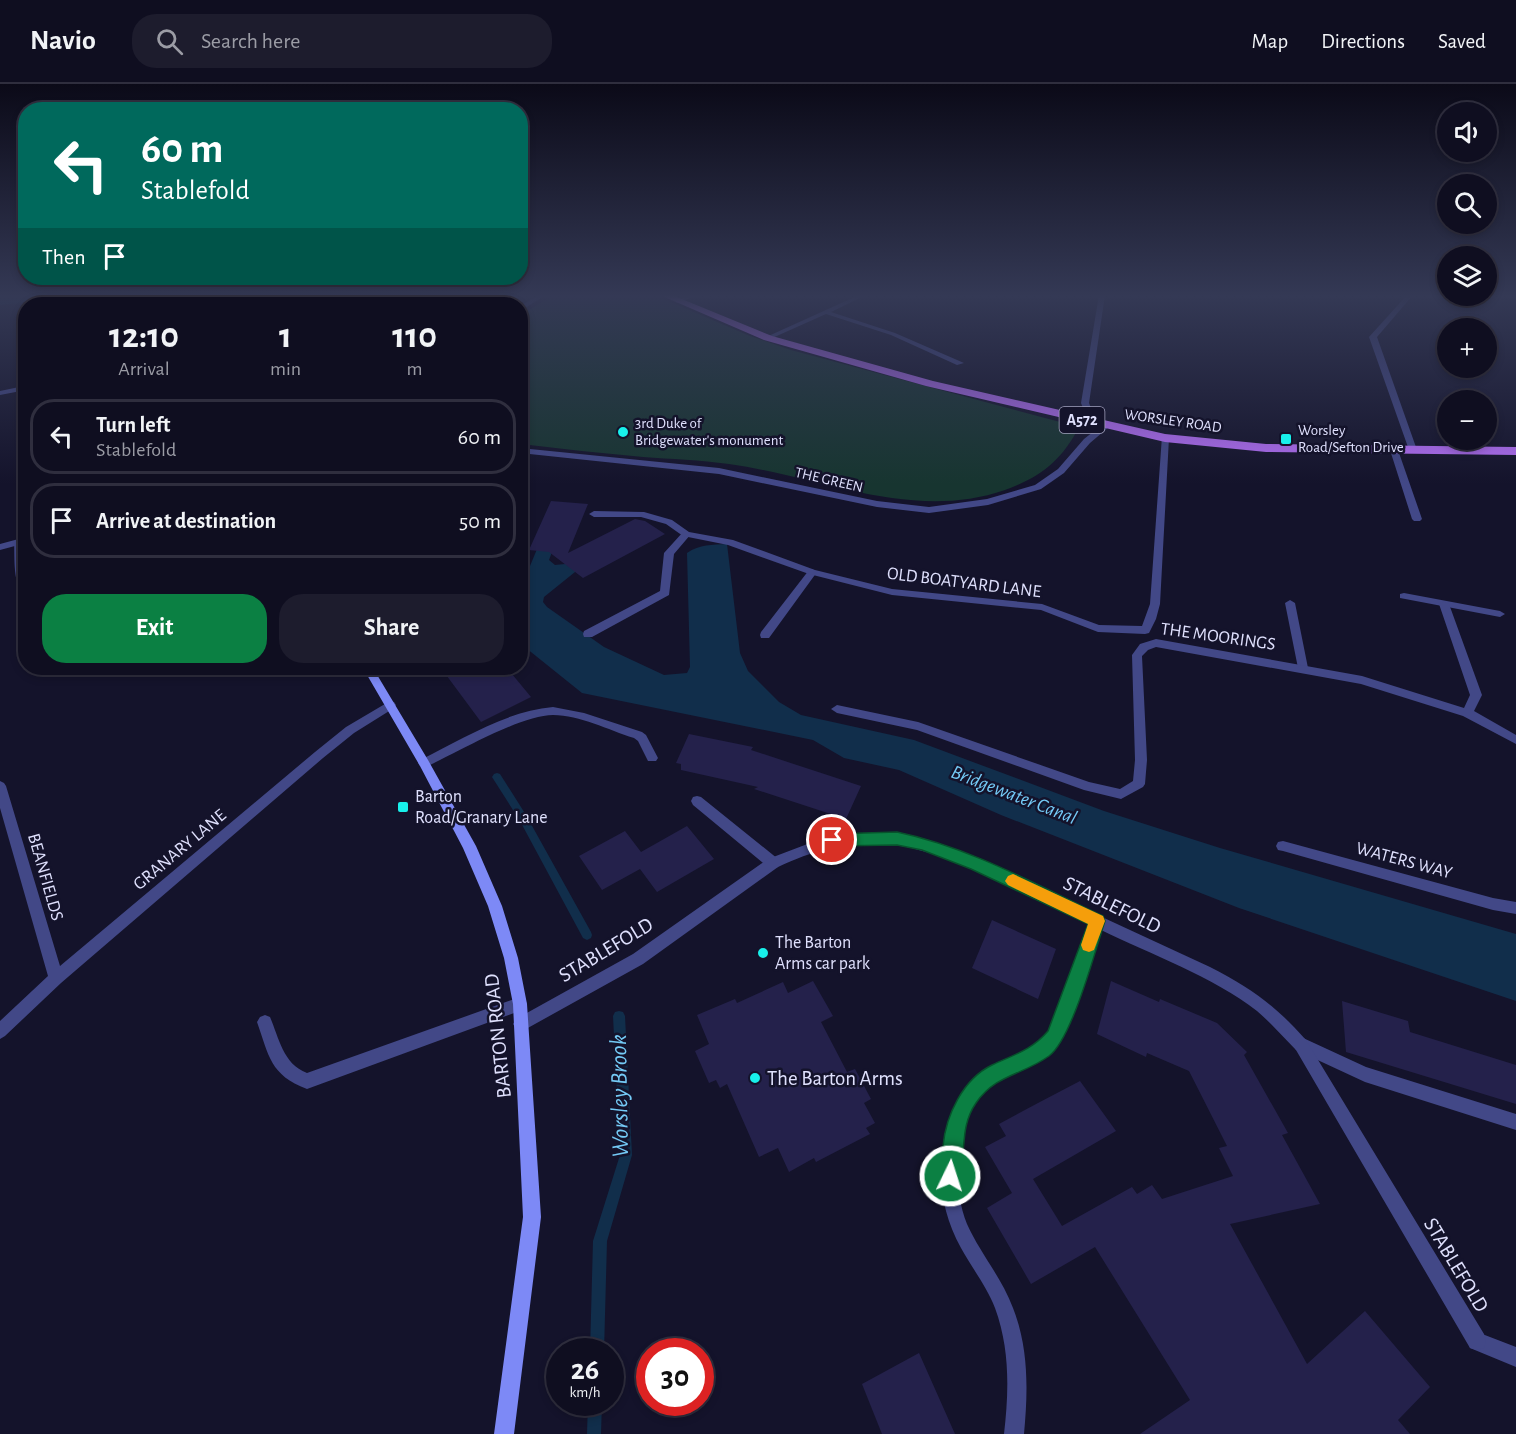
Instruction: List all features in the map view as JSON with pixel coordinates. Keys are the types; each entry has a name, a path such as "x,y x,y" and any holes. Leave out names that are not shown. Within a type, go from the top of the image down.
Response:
{"main road":[{"name":"WORSLEY ROAD","path":"838,358 930,384 1165,438 1266,448 1516,451"},
{"name":"BARTON ROAD","path":"372,675 469,846 495,906 511,958 520,1004 532,1217 504,1434"}],"street":[{"path":"948,358 960,363"},
{"path":"1092,358 1085,403 1093,423"},
{"path":"1380,358 1413,450"},
{"path":"0,393 18,389"},
{"name":"THE GREEN","path":"528,451 719,471 877,504 929,510 988,502 1038,487 1061,471 1088,441 1106,426"},
{"name":"OLD BOATYARD LANE","path":"594,514 641,514 669,522 686,534 730,542 812,573 892,592 1042,607 1098,628 1145,630 1155,604 1165,438"},
{"path":"1394,450 1417,519"},
{"path":"588,634 665,593 669,553 686,534"},
{"path":"0,547 18,542"},
{"path":"765,635 812,573"},
{"path":"1404,596 1500,614"},
{"path":"1290,603 1303,668"},
{"path":"1444,604 1476,694 1467,713"},
{"name":"THE MOORINGS","path":"837,709 918,726 1088,787 1121,794 1139,784 1141,760 1137,655 1144,647 1156,643 1362,680 1467,713 1516,740"},
{"name":"GRANARY LANE","path":"0,1031 56,978 319,754 390,705"},
{"path":"424,763 528,716 548,711 564,713 638,735 642,738 652,758"},
{"name":"BEANFIELDS","path":"0,786 56,978"},
{"path":"697,801 773,863"},
{"name":"STABLEFOLD","path":"521,1024 638,959 773,863 794,853 832,840 897,839 923,844 952,854 1098,921 1247,996 1276,1017 1301,1045 1477,1341 1516,1357"},
{"name":"WATERS WAY","path":"1283,846 1493,904 1516,908"},
{"path":"1014,1434 1018,1382 1014,1343 1005,1308 955,1218 950,1190 950,1161 954,1135 960,1113 983,1081 1045,1049 1054,1038 1098,921"},
{"path":"265,1022 281,1065 291,1075 307,1081 520,1004"},
{"path":"1301,1045 1365,1074 1516,1122"}],"green space":[{"path":"528,358 821,358 1079,427 1058,458 1040,473 1005,490 970,499 936,501 902,499 867,494 729,464 528,445"}],"water":[{"name":"Bridgewater Canal","path":"556,503 552,552 549,560 555,565 565,564 656,530 575,572 544,597 543,602 604,647 664,675 687,673 690,667 687,553 701,546 727,544 740,653 748,671 779,702 801,715 914,740 1104,811 1220,848 1516,934 1516,1001 1239,908 1001,815 899,770 844,758 813,740 582,693 528,650 528,568"}],"building":[{"path":"551,501 588,504 568,553 635,519 645,521 665,534 583,578 549,552 529,550"},
{"path":"446,675 513,675 531,697 481,722"},
{"path":"689,734 753,747 751,750 861,786 846,819 754,789 758,787 681,770 681,764 676,763"},
{"path":"687,826 714,859 657,892 640,869 602,890 579,856 625,831 641,852"},
{"path":"992,920 1056,949 1038,999 972,968"},
{"path":"813,981 833,1016 821,1022 847,1072 855,1069 871,1099 864,1103 875,1123 866,1128 870,1134 816,1162 814,1158 789,1172 778,1148 759,1157 727,1084 720,1088 716,1080 709,1083 695,1051 709,1044 697,1015 735,999 737,1003 783,982 788,993"},
{"path":"1111,981 1159,1002 1160,999 1217,1023 1247,1052 1244,1055 1288,1133 1282,1135 1320,1204 1230,1224 1307,1364 1365,1311 1430,1387 1398,1420 1410,1434 1140,1434 1190,1400 1095,1247 1031,1284 987,1208 1012,1193 985,1147 1006,1136 999,1124 1038,1103 1080,1081 1116,1131 1033,1179 1062,1226 1132,1187 1137,1194 1152,1185 1162,1199 1233,1176 1219,1148 1227,1146 1189,1071 1147,1053 1146,1057 1097,1034"},
{"path":"1342,1001 1408,1021 1410,1032 1516,1065 1516,1104 1346,1052"},
{"path":"919,1353 955,1434 882,1434 862,1384"}],"waterway":[{"name":"Worsley Brook","path":"497,777 523,818 587,935"},
{"name":"Worsley Brook","path":"597,1338 600,1241 626,1155 619,1016"},
{"name":"Worsley Brook","path":"594,1434 595,1416"}],"slow traffic":[{"path":"1013,881 1098,921 1089,945"}],"place":[{"name":"3rd Duke of Bridgewater's monument","path":"623,432"},
{"name":"Worsley Road/Sefton Drive","path":"1286,439"},
{"name":"Barton Road/Granary Lane","path":"403,807"},
{"name":"The Barton Arms car park","path":"763,953"},
{"name":"The Barton Arms","path":"755,1078"}],"route":[{"path":"832,840 897,839 923,844 976,864 1098,921 1054,1038 1045,1049 983,1081 960,1113 954,1135 950,1176"}]}
